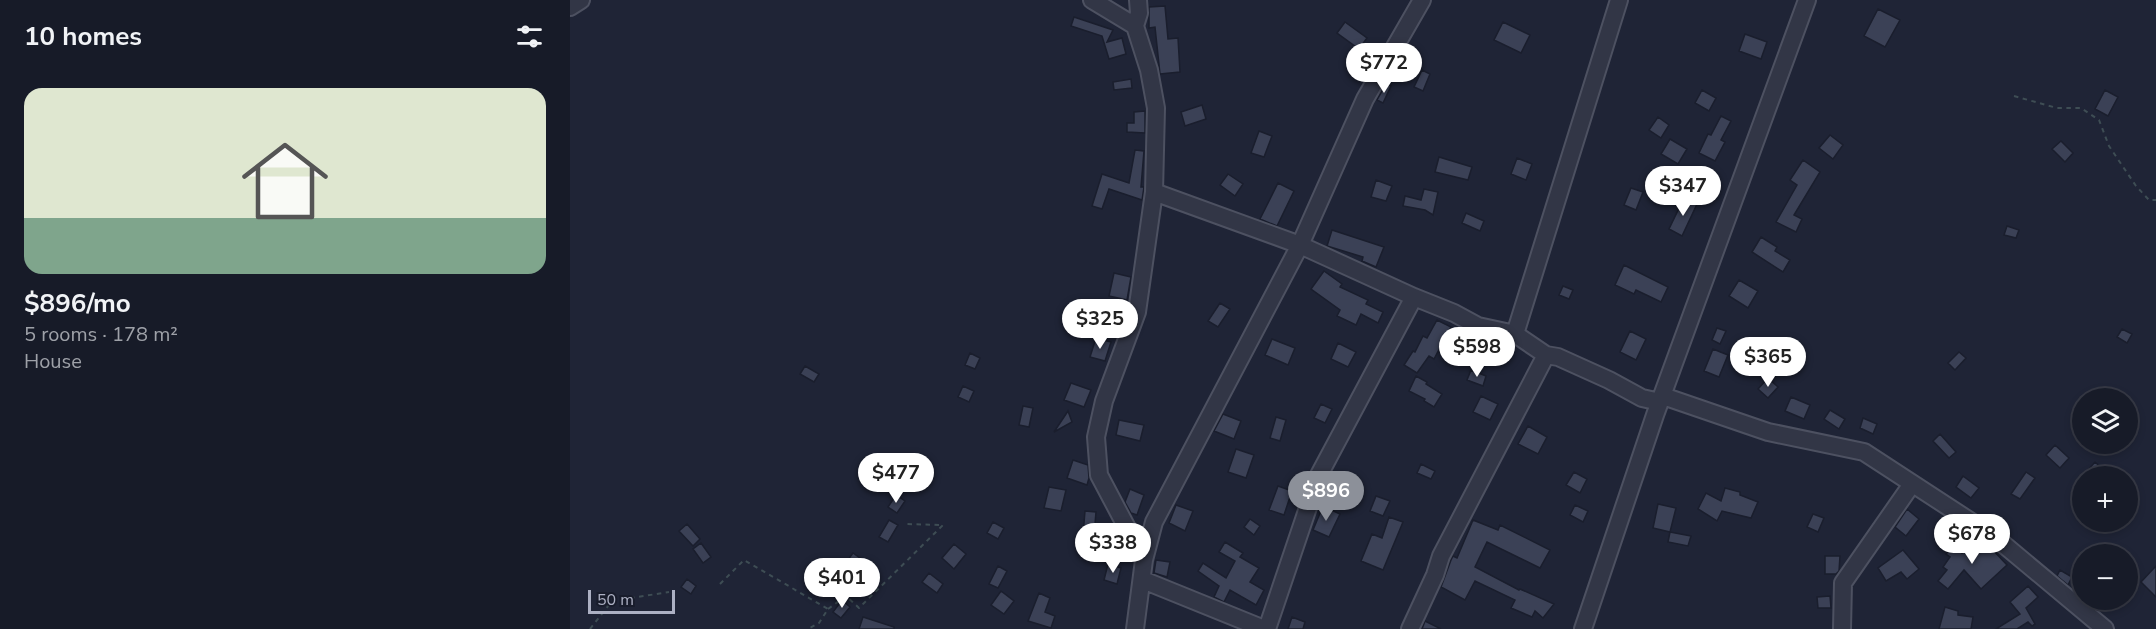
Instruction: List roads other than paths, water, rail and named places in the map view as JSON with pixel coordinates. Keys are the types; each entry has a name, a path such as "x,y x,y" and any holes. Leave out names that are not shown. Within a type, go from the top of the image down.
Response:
{"street":[{"path":"570,7 581,0"},
{"path":"1092,0 1135,26"},
{"path":"1138,0 1139,13 1135,26 1149,70 1156,108 1154,192 1137,312 1104,400 1096,437 1099,475 1144,560"},
{"path":"1135,629 1144,560 1154,522 1300,245 1365,99 1422,0"},
{"path":"1515,334 1619,0"},
{"path":"1583,629 1662,396 1807,0"},
{"path":"1154,192 1300,245 1454,313 1478,326 1515,334 1545,355 1558,357 1642,398 1660,402 1662,396"},
{"path":"1143,579 1266,629 1318,475 1414,297"},
{"path":"1410,629 1435,575 1441,556 1545,355"},
{"path":"1662,396 1768,432 1864,452 1996,538 2105,629"},
{"path":"1842,629 1843,583 1912,484"}]}
